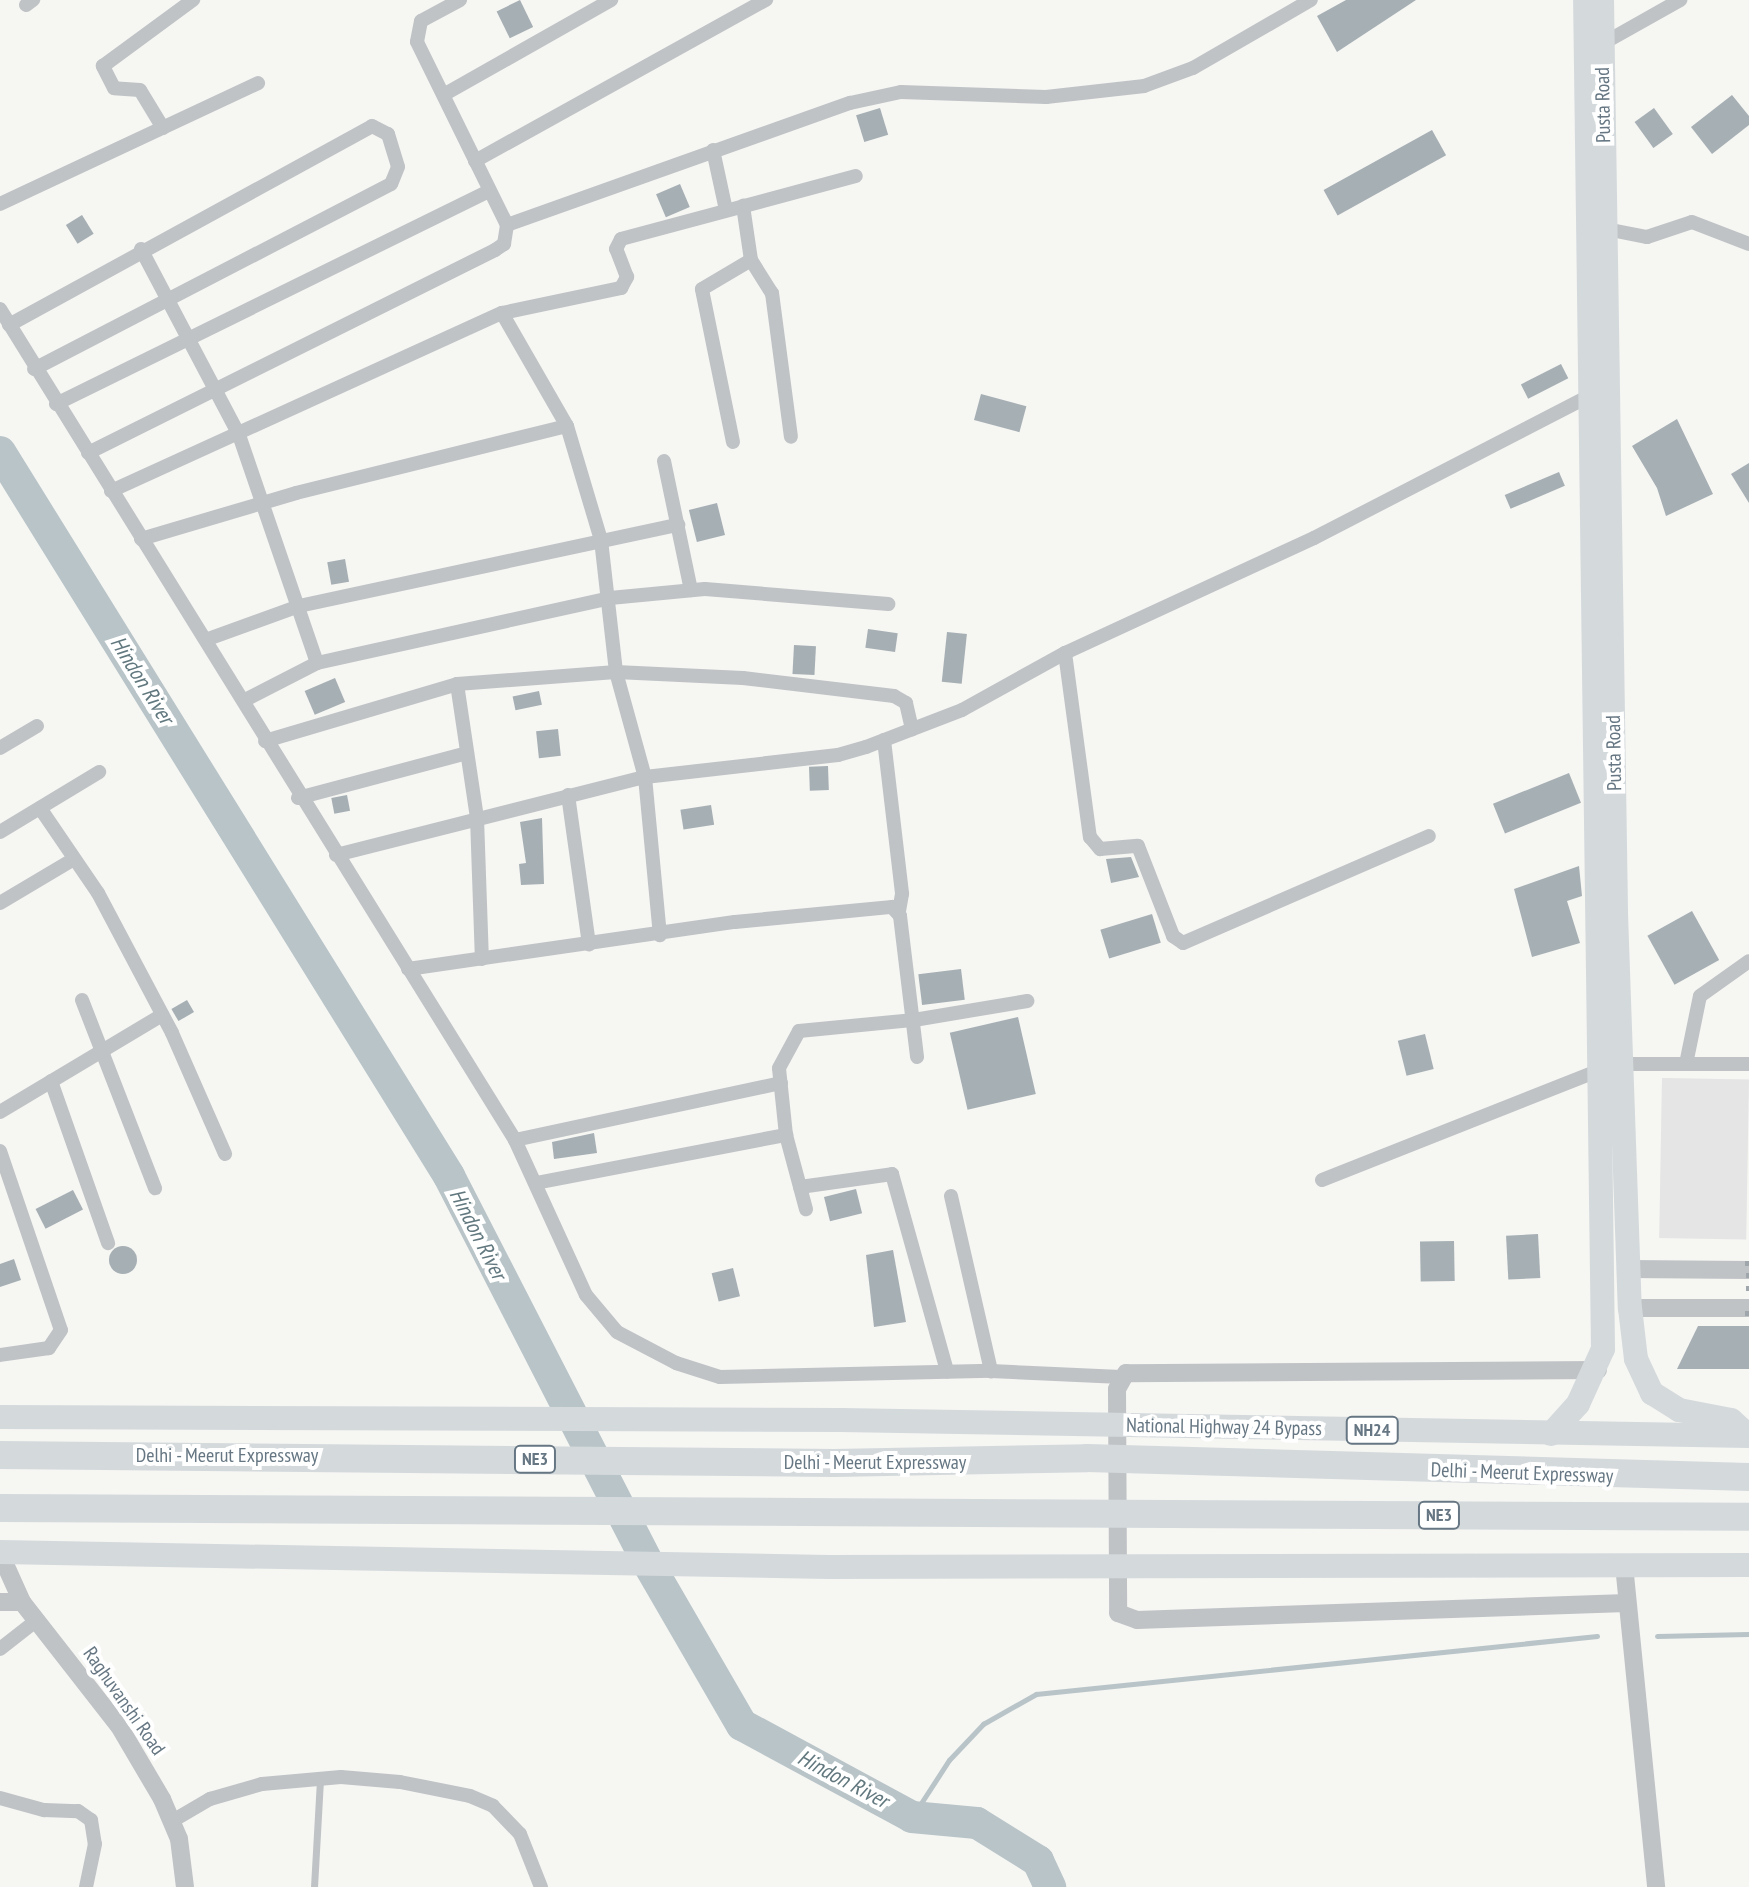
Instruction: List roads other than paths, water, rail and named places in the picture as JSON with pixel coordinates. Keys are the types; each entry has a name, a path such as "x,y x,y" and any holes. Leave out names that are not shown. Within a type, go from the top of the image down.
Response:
{"highway":[{"name":"Delhi - Meerut Expressway","path":"0,1455 236,1454 834,1463 1117,1459 1749,1477"},
{"name":"Delhi - Meerut Expressway","path":"0,1508 1749,1517"}],"main road":[{"name":"Pusta Road","path":"1551,1434 1578,1404 1598,1370 1604,1322 1616,914 1585,0"},
{"name":"Pusta Road","path":"1600,392 1606,229 1602,0"},
{"name":"Pusta Road","path":"1612,1067 1636,1359 1652,1393 1679,1410 1731,1420 1749,1436"},
{"name":"National Highway 24 Bypass","path":"0,1417 841,1420 1749,1436"},
{"path":"0,1552 829,1567 1749,1565"}],"street":[{"path":"163,128 140,90 114,88 103,66 193,0"},
{"path":"88,453 504,244 507,225 488,191 445,94 422,55 416,29 460,0"},
{"path":"445,94 611,0"},
{"path":"475,161 766,0"},
{"path":"507,225 850,103 901,92 1095,96 1144,86 1193,68 1311,0"},
{"path":"1602,44 1680,0"},
{"path":"0,204 258,83"},
{"path":"9,325 141,249 372,126 388,134 398,167 391,184 34,369"},
{"path":"713,150 726,210"},
{"path":"111,491 502,313 621,288 627,277 616,249 621,239 856,176"},
{"path":"56,404 488,191"},
{"path":"743,206 751,260 772,293 791,437"},
{"path":"1606,229 1647,237 1692,222 1749,244"},
{"path":"141,249 188,337 211,389 239,435 266,503 317,663"},
{"path":"733,442 702,289 751,260"},
{"path":"0,309 141,539 208,639 298,798 515,1140 600,1315 617,1332 676,1363 720,1377 947,1371 1121,1377 1182,1370 1598,1370"},
{"path":"502,313 567,426 601,540 616,672 645,777 660,935"},
{"path":"336,855 645,777 838,755 884,740 962,710 1065,653 1314,538 1600,392"},
{"path":"141,539 266,503 567,426"},
{"path":"664,461 691,590"},
{"path":"208,639 299,606 678,525"},
{"path":"245,700 317,663 610,598 691,590 753,590 888,604"},
{"path":"1065,653 1090,837 1100,849 1138,846 1173,936 1183,943 1429,836"},
{"path":"265,741 457,684 616,672 743,678 894,696 906,703 912,729"},
{"path":"457,684 477,818 482,959"},
{"path":"0,748 37,726"},
{"path":"884,740 902,894 899,911 917,1057"},
{"path":"298,798 467,753"},
{"path":"0,832 99,772"},
{"path":"568,795 589,945"},
{"path":"40,808 98,893 162,1015 225,1154"},
{"path":"0,903 74,859"},
{"path":"408,969 749,921 885,907 899,911"},
{"path":"1686,1064 1700,996 1749,961"},
{"path":"82,1000 104,1048 155,1188"},
{"path":"806,1209 786,1135 779,1068 799,1031 914,1020 1027,1001"},
{"path":"0,1112 162,1015"},
{"path":"1322,1180 1612,1067 1749,1064"},
{"path":"51,1081 108,1243"},
{"path":"515,1140 781,1083"},
{"path":"536,1183 786,1135"},
{"path":"0,1151 61,1330 56,1343 40,1352 0,1355"},
{"path":"800,1187 892,1174 947,1371"},
{"path":"951,1196 991,1371"},
{"path":"1627,1269 1749,1270"},
{"path":"1630,1308 1749,1308"},
{"path":"1121,1377 1117,1577 1122,1618 1627,1603"},
{"name":"Raghuvanshi Road","path":"0,1552 22,1602 119,1726 174,1820 185,1887"},
{"path":"1624,1565 1656,1887"},
{"path":"0,1602 22,1602"},
{"path":"0,1649 37,1620"},
{"path":"174,1820 239,1790 320,1778 400,1782 470,1796 493,1806 520,1834 541,1887"},
{"path":"0,1798 44,1810 78,1811 91,1820 95,1844 86,1887"}],"lane":[{"path":"314,1887 320,1778"}],"waterway":[{"name":"Hindon River","path":"0,452 449,1176 645,1558 742,1725 912,1817 977,1823 1038,1861 1050,1887"},
{"path":"1657,1636 1749,1634"},
{"path":"912,1817 949,1760 983,1724 1036,1694 1597,1636"}]}
